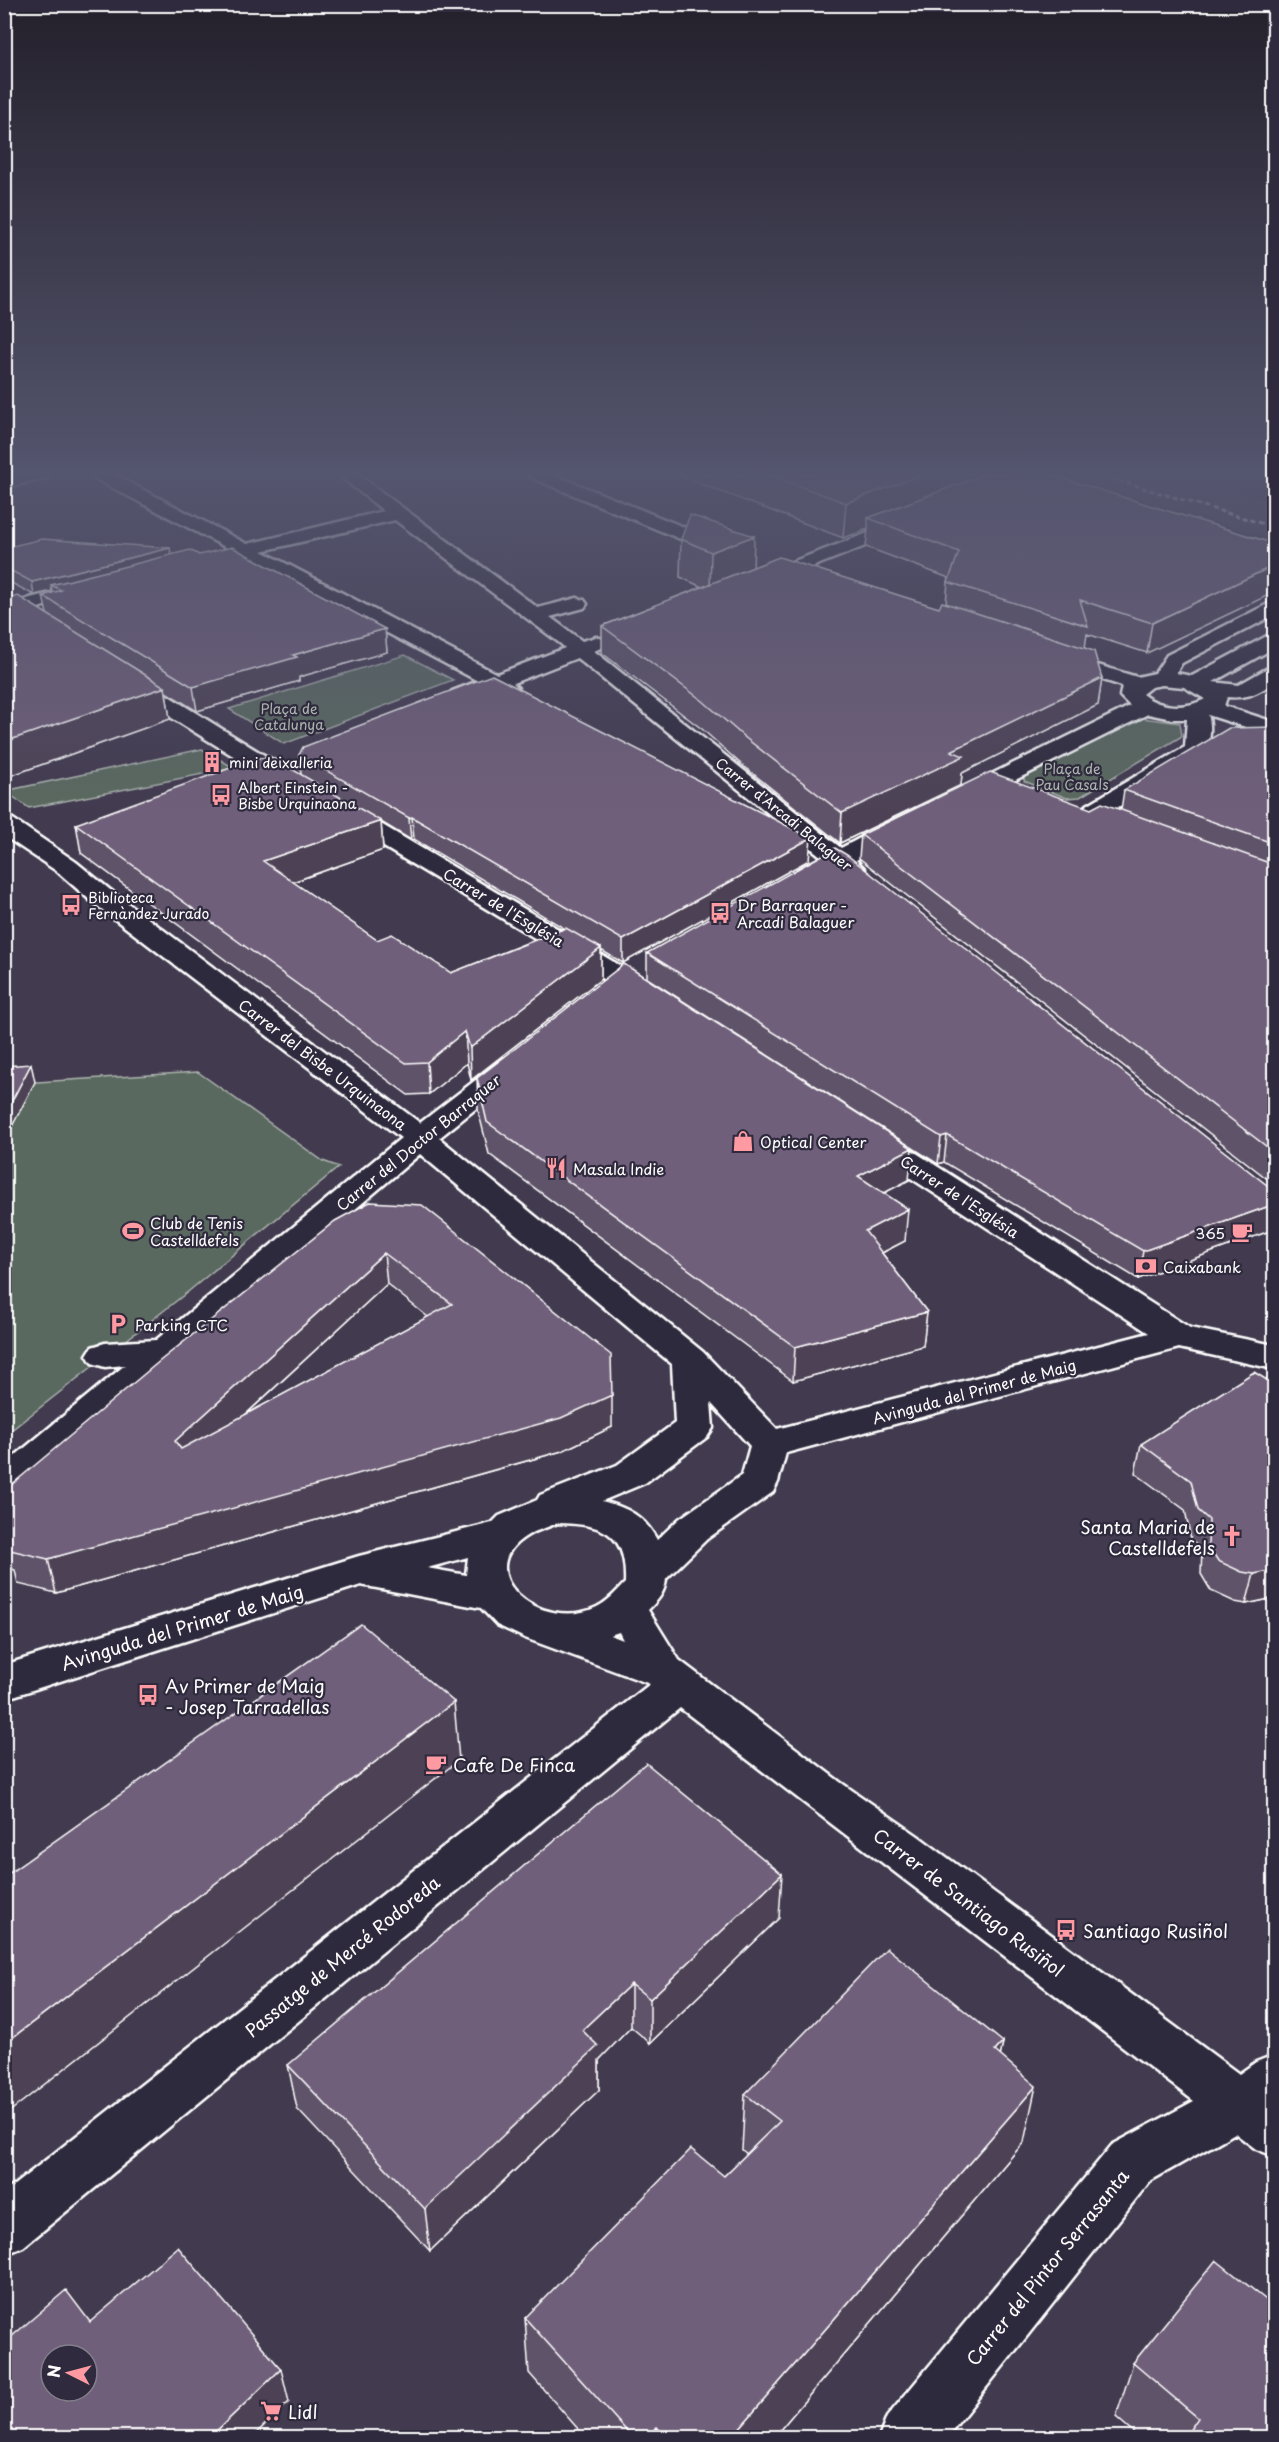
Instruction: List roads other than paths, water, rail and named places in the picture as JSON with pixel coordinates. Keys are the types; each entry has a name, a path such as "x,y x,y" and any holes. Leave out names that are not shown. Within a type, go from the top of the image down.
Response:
{"street":[{"path":"8,609 95,588"},
{"path":"318,588 520,695"},
{"name":"Carrer d'Arcadi Balaguer","path":"499,588 579,649 875,887"},
{"path":"737,590 742,588"},
{"path":"535,615 577,604"},
{"path":"1162,679 1174,659 1275,607"},
{"path":"8,609 37,624"},
{"path":"441,704 615,636"},
{"path":"1119,823 1080,810 1196,750 1201,698 1275,640"},
{"path":"1034,651 1136,684 1162,679 1275,729"},
{"name":"Carrer de l'Església","path":"108,668 272,771 673,1010"},
{"path":"1136,684 1131,689 1131,696 1147,706 1160,710 1201,698 1242,692 1275,674"},
{"path":"789,885 838,857 994,783 1147,706"},
{"path":"249,779 301,760"},
{"path":"994,783 1026,793"},
{"path":"753,814 838,857"},
{"name":"Carrer del Bisbe Urquinaona","path":"4,824 67,867 100,895 420,1138 690,1360 753,1424 769,1444"},
{"path":"46,854 75,844"},
{"name":"Carrer del Doctor Barraquer","path":"4,1486 420,1138 531,1050"},
{"name":"Carrer de l'Església","path":"852,1126 1179,1337"},
{"path":"1179,1337 1275,1356"},
{"name":"Avinguda del Primer de Maig","path":"769,1444 1179,1337"},
{"path":"105,1355 165,1352"},
{"path":"515,1525 554,1509 578,1509 601,1513 622,1523 637,1537 646,1554 647,1573 645,1587 626,1609 608,1620 586,1627 563,1629 540,1626 519,1619 504,1609 492,1595 485,1580 485,1564 489,1549 515,1525 631,1474 694,1428 690,1360"},
{"path":"647,1573 693,1529 759,1482 769,1444"},
{"name":"Avinguda del Primer de Maig","path":"4,1682 359,1571 515,1525"},
{"name":"Avinguda del Primer de Maig","path":"359,1571 492,1595"},
{"name":"Carrer de Santiago Rusiñol","path":"626,1609 672,1678"},
{"name":"Carrer de Santiago Rusiñol","path":"540,1626 672,1678 1262,2105"},
{"name":"Passatge de Mercé Rodoreda","path":"4,2228 672,1678"},
{"name":"Carrer del Pintor Serrasanta","path":"908,2438 1131,2163 1262,2105"}],"place":[{"name":"mini deixalleria","path":"212,762"},
{"name":"Albert Einstein - Bisbe Urquinaona","path":"221,795"},
{"name":"Biblioteca Fernàndez Jurado","path":"71,905"},
{"name":"Dr Barraquer - Arcadi Balaguer","path":"720,913"},
{"name":"Optical Center","path":"743,1141"},
{"name":"Masala Indie","path":"556,1168"},
{"name":"Club de Tenis Castelldefels","path":"133,1231"},
{"name":"365","path":"1242,1232"},
{"name":"Caixabank","path":"1146,1266"},
{"name":"Parking CTC","path":"118,1324"},
{"name":"Santa Maria de Castelldefels","path":"1232,1536"},
{"name":"Av Primer de Maig - Josep Tarradellas","path":"148,1695"},
{"name":"Cafe De Finca","path":"436,1764"},
{"name":"Santiago Rusiñol","path":"1066,1930"},
{"name":"Lidl","path":"271,2411"}],"park label":[{"name":"Plaça de Catalunya","path":"289,716"},
{"name":"Plaça de Pau Casals","path":"1072,776"}]}
